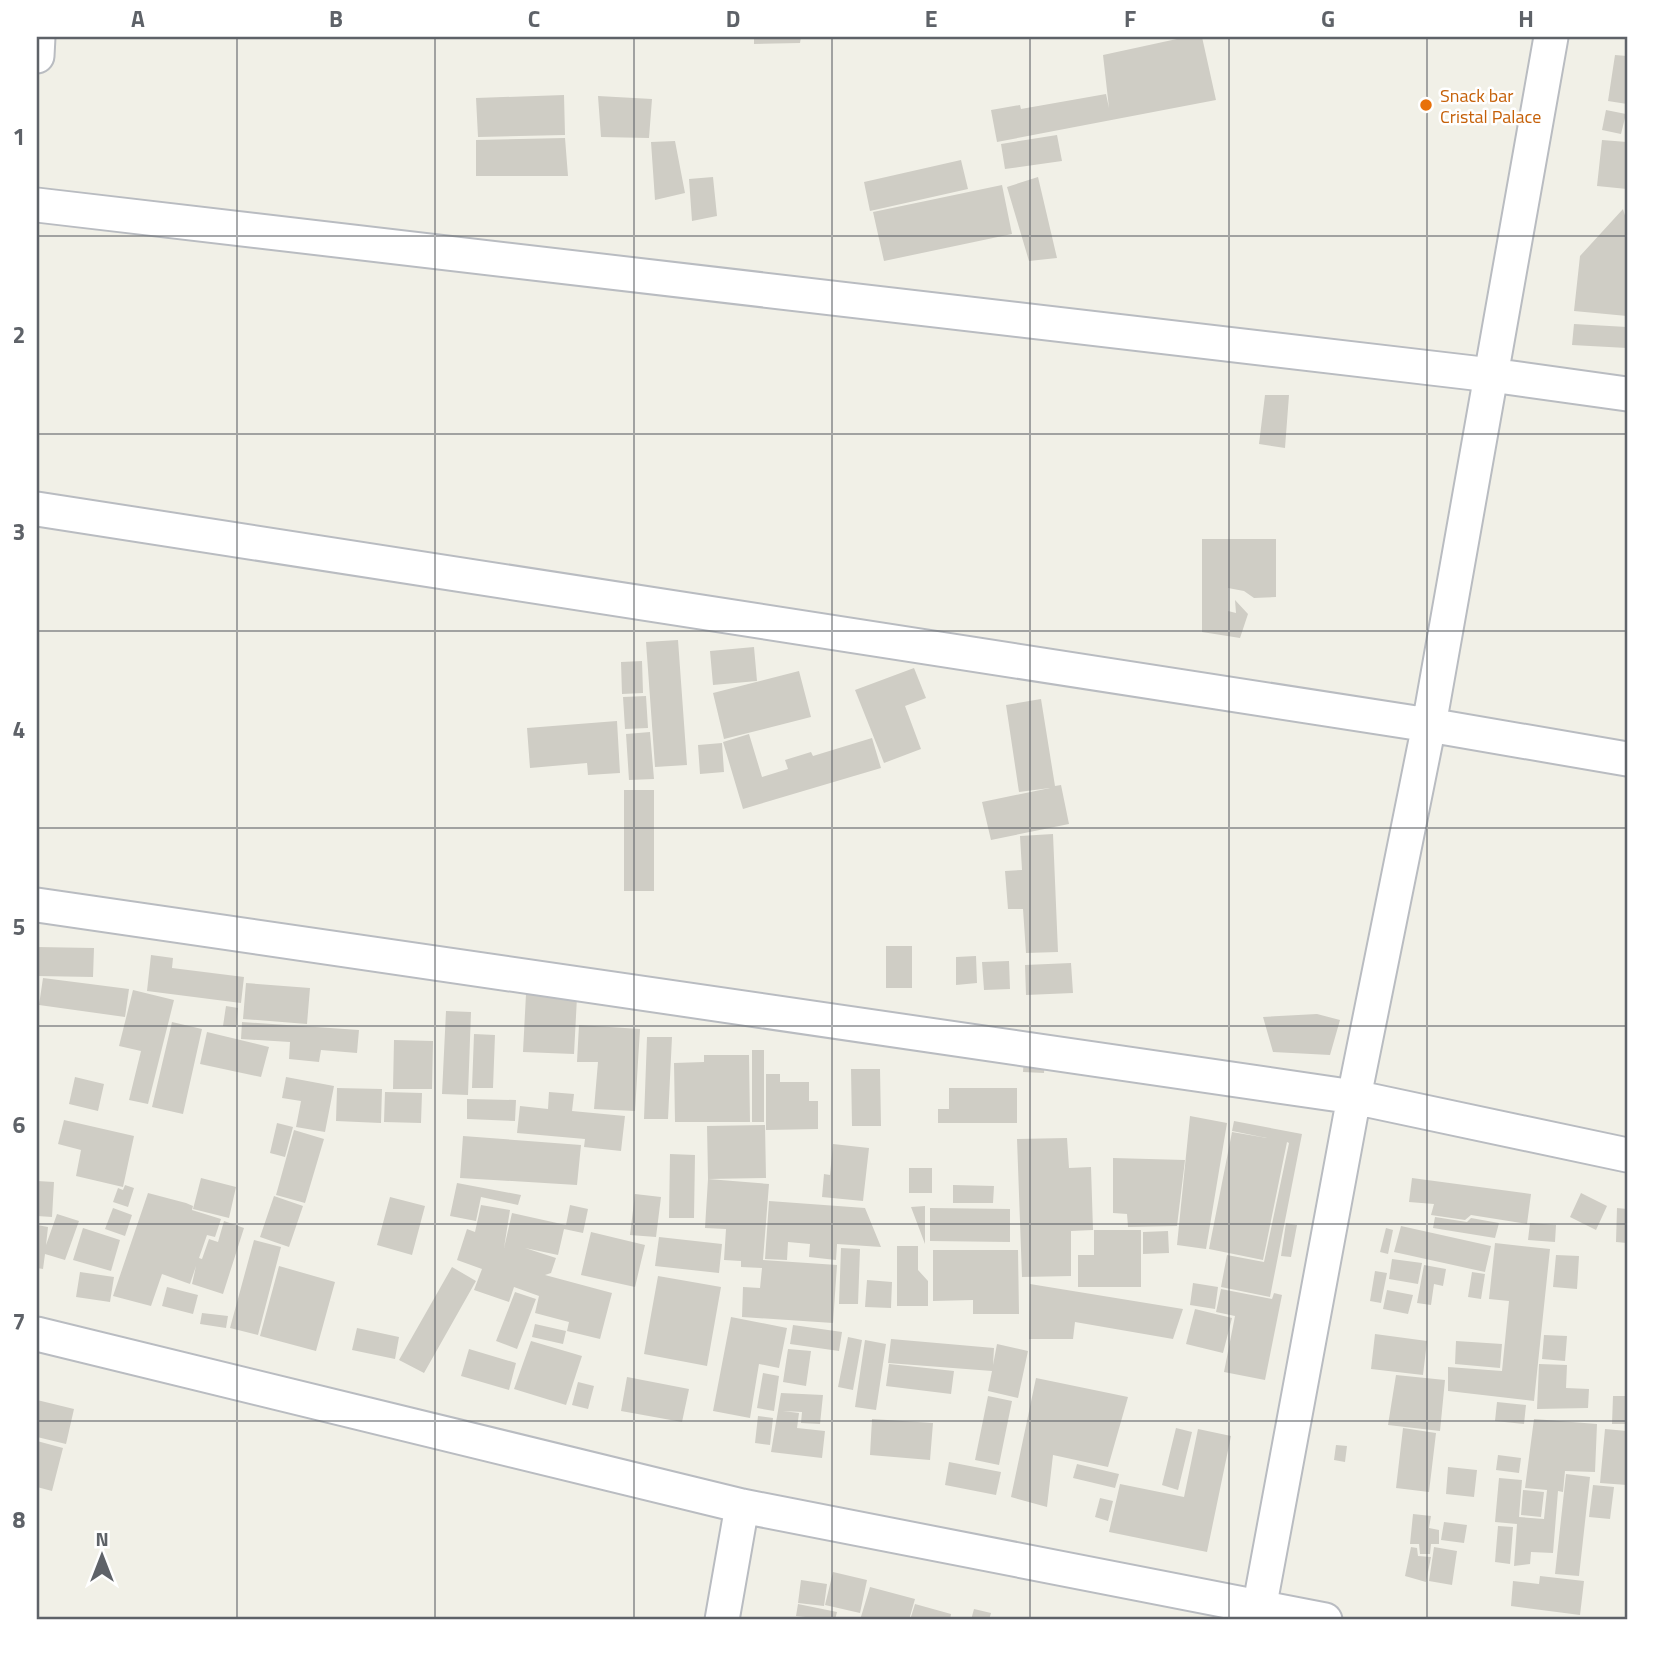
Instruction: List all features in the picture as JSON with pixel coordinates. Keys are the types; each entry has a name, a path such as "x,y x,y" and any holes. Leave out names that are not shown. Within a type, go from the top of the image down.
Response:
{"street":[{"path":"37,56 38,37"},
{"path":"1258,1613 1354,1097 1429,725 1551,37"},
{"path":"37,205 1491,375 1627,394"},
{"path":"37,509 1429,725 1627,759"},
{"path":"37,905 1354,1097 1627,1155"},
{"path":"37,1334 742,1506 1258,1613 1325,1620"},
{"path":"722,1620 742,1506"}],"building":[{"path":"754,37 801,37 800,43 754,44"},
{"path":"1186,37 1202,37 1216,100 997,142 991,110 1020,105 1021,109 1106,94 1109,108 1103,55"},
{"path":"1615,55 1627,56 1627,104 1608,101"},
{"path":"564,95 565,135 478,137 476,98"},
{"path":"598,96 652,99 649,138 601,137"},
{"path":"1606,110 1626,114 1621,134 1602,130"},
{"path":"1057,135 1062,161 1005,169 1001,144"},
{"path":"565,138 568,176 476,176 476,140"},
{"path":"1602,140 1627,142 1627,189 1597,186"},
{"path":"675,141 685,193 655,200 651,142"},
{"path":"961,160 968,189 870,211 864,182"},
{"path":"713,177 717,216 692,221 689,179"},
{"path":"1038,177 1057,258 1029,261 1007,187"},
{"path":"1002,185 1012,234 884,261 873,212"},
{"path":"1623,209 1627,222 1627,316 1574,311 1580,256"},
{"path":"1574,324 1627,327 1627,348 1572,345"},
{"path":"1265,395 1289,395 1285,448 1259,444"},
{"path":"1202,539 1276,539 1276,597 1254,598 1244,591 1228,588 1228,611 1236,613 1235,600 1248,614 1240,638 1202,632"},
{"path":"678,640 687,765 655,767 646,642"},
{"path":"754,647 757,681 713,685 710,651"},
{"path":"642,661 643,693 622,694 621,662"},
{"path":"914,668 926,698 905,706 921,749 884,763 855,690"},
{"path":"799,671 811,717 724,739 713,693"},
{"path":"646,696 648,728 625,729 623,697"},
{"path":"1041,699 1055,786 1061,785 1069,824 991,840 982,802 1050,788 1019,792 1006,705"},
{"path":"617,721 620,773 588,775 587,763 530,768 527,728"},
{"path":"650,732 654,779 629,780 626,734"},
{"path":"749,734 762,777 788,769 785,760 811,752 813,756 872,738 881,768 743,809 723,742"},
{"path":"722,743 724,772 700,774 698,745"},
{"path":"624,790 654,790 654,891 624,891"},
{"path":"1053,834 1058,952 1026,953 1023,909 1008,909 1005,871 1022,870 1020,836"},
{"path":"886,946 912,946 912,988 886,988"},
{"path":"37,947 94,948 93,977 37,976"},
{"path":"151,955 173,958 172,968 244,977 241,1003 147,991"},
{"path":"976,956 977,983 956,985 956,957"},
{"path":"1009,961 1010,989 984,990 982,962"},
{"path":"1071,963 1073,993 1026,995 1025,965"},
{"path":"43,978 129,989 125,1017 39,1005"},
{"path":"246,983 310,988 307,1024 243,1019"},
{"path":"133,990 174,1000 148,1104 129,1100 141,1051 119,1046"},
{"path":"526,994 577,997 574,1054 523,1052"},
{"path":"226,1006 238,1008 236,1027 223,1026"},
{"path":"446,1011 471,1012 468,1095 442,1094"},
{"path":"1317,1014 1340,1020 1330,1055 1273,1052 1263,1017"},
{"path":"172,1022 202,1029 183,1114 152,1107"},
{"path":"242,1022 359,1030 357,1053 321,1050 319,1062 289,1059 290,1042 241,1039"},
{"path":"579,1025 640,1029 635,1111 594,1109 598,1062 577,1062"},
{"path":"207,1032 269,1047 261,1077 200,1064"},
{"path":"474,1034 495,1035 493,1088 472,1088"},
{"path":"647,1037 672,1037 668,1119 644,1119"},
{"path":"394,1040 433,1041 432,1089 393,1089"},
{"path":"752,1050 764,1050 764,1122 752,1122"},
{"path":"704,1055 749,1055 750,1122 675,1122 674,1063 704,1062"},
{"path":"1024,1057 1045,1058 1044,1073 1023,1072"},
{"path":"851,1069 880,1069 881,1126 852,1126"},
{"path":"766,1074 780,1074 780,1082 809,1082 809,1101 818,1101 818,1129 766,1130"},
{"path":"75,1077 104,1084 98,1111 69,1104"},
{"path":"286,1077 334,1086 325,1132 296,1127 301,1101 282,1098"},
{"path":"337,1088 382,1089 381,1123 336,1121"},
{"path":"949,1088 1017,1088 1017,1123 938,1123 938,1109 949,1109"},
{"path":"385,1092 422,1093 421,1123 384,1122"},
{"path":"549,1092 574,1094 572,1111 625,1116 621,1151 584,1147 585,1139 517,1133 520,1106 548,1109"},
{"path":"467,1099 516,1100 515,1121 467,1119"},
{"path":"1190,1116 1227,1123 1206,1249 1177,1245"},
{"path":"64,1120 134,1136 123,1187 76,1176 81,1150 58,1144"},
{"path":"1234,1121 1302,1134 1270,1297 1221,1287 1227,1255 1264,1262 1289,1143 1287,1142 1263,1260 1209,1249 1232,1132 1267,1138 1232,1131"},
{"path":"277,1123 293,1127 285,1157 270,1153"},
{"path":"765,1125 766,1178 708,1179 707,1126"},
{"path":"294,1130 324,1139 305,1203 276,1195"},
{"path":"463,1136 581,1145 577,1185 460,1178"},
{"path":"1067,1138 1069,1168 1091,1167 1093,1230 1071,1231 1071,1276 1022,1277 1017,1139"},
{"path":"833,1144 869,1148 863,1201 822,1197 824,1174 830,1175"},
{"path":"670,1154 695,1155 694,1218 669,1218"},
{"path":"1113,1158 1185,1160 1177,1226 1128,1227 1127,1214 1113,1213"},
{"path":"909,1168 932,1168 932,1193 909,1193"},
{"path":"201,1178 236,1187 229,1218 193,1209"},
{"path":"1412,1178 1531,1194 1527,1224 1471,1215 1465,1220 1431,1215 1434,1204 1409,1202"},
{"path":"708,1179 769,1184 763,1260 837,1265 833,1323 742,1317 743,1287 760,1288 762,1268 741,1267 741,1261 724,1260 726,1229 705,1228"},
{"path":"37,1181 54,1182 52,1217 37,1216"},
{"path":"457,1183 521,1195 518,1205 481,1197 476,1221 450,1216"},
{"path":"125,1185 134,1188 128,1207 113,1202 118,1188 123,1190"},
{"path":"953,1185 994,1186 993,1203 953,1203"},
{"path":"148,1193 186,1203 193,1206 192,1210 221,1219 215,1237 207,1235 199,1258 202,1259 209,1239 218,1242 224,1221 244,1228 223,1294 192,1284 196,1266 190,1284 162,1274 151,1306 113,1296"},
{"path":"1581,1193 1607,1206 1596,1230 1570,1217"},
{"path":"635,1194 661,1197 656,1237 630,1235"},
{"path":"274,1196 303,1206 289,1247 260,1237"},
{"path":"390,1197 425,1206 412,1255 377,1245"},
{"path":"769,1201 865,1208 881,1247 837,1244 836,1260 809,1257 810,1244 788,1242 787,1260 765,1259"},
{"path":"481,1205 510,1210 504,1248 512,1213 566,1225 570,1205 588,1209 583,1233 564,1229 558,1255 525,1248 556,1258 551,1273 545,1275 612,1293 600,1339 567,1331 569,1322 535,1313 539,1296 514,1287 509,1302 474,1290 482,1269 457,1260 467,1229 475,1232"},
{"path":"925,1206 925,1244 911,1207"},
{"path":"113,1208 132,1215 125,1236 105,1229"},
{"path":"930,1208 1010,1209 1010,1242 930,1241"},
{"path":"1617,1208 1627,1209 1627,1243 1616,1242"},
{"path":"57,1214 79,1221 65,1260 45,1254 43,1269 37,1268 37,1225 48,1227 46,1245"},
{"path":"1435,1217 1467,1222 1471,1218 1499,1223 1495,1238 1433,1228"},
{"path":"1286,1223 1297,1225 1291,1257 1281,1256"},
{"path":"1530,1223 1556,1225 1555,1242 1528,1240"},
{"path":"1401,1226 1491,1246 1485,1272 1394,1252"},
{"path":"83,1228 120,1240 111,1271 73,1260"},
{"path":"1386,1228 1393,1230 1388,1254 1380,1252"},
{"path":"1094,1230 1141,1230 1141,1287 1078,1287 1078,1255 1094,1255"},
{"path":"1168,1231 1169,1253 1143,1254 1143,1232"},
{"path":"591,1232 645,1245 635,1287 581,1275"},
{"path":"659,1237 722,1244 719,1273 655,1266"},
{"path":"254,1240 281,1247 258,1335 230,1328"},
{"path":"1495,1243 1550,1249 1534,1401 1448,1391 1448,1367 1502,1371 1509,1301 1489,1299"},
{"path":"897,1246 918,1246 918,1270 928,1281 928,1306 897,1306"},
{"path":"841,1248 860,1249 858,1304 839,1304"},
{"path":"933,1250 1018,1250 1019,1314 973,1314 973,1300 933,1301"},
{"path":"1556,1255 1579,1256 1577,1289 1553,1287"},
{"path":"1392,1259 1422,1263 1418,1284 1389,1279"},
{"path":"1424,1265 1446,1269 1443,1286 1434,1284 1431,1305 1417,1303"},
{"path":"279,1266 335,1282 316,1351 260,1336"},
{"path":"452,1267 476,1281 424,1373 399,1360"},
{"path":"1375,1271 1387,1273 1381,1303 1370,1301"},
{"path":"80,1272 114,1277 110,1302 76,1297"},
{"path":"1472,1272 1485,1274 1481,1299 1468,1297"},
{"path":"658,1276 721,1287 707,1366 644,1354"},
{"path":"867,1280 892,1282 891,1308 865,1307"},
{"path":"1193,1283 1218,1287 1215,1309 1190,1305"},
{"path":"1030,1284 1183,1309 1173,1339 1075,1322 1073,1339 1029,1339"},
{"path":"167,1287 198,1295 193,1314 162,1306"},
{"path":"1221,1289 1272,1299 1274,1293 1282,1295 1265,1380 1224,1372 1235,1316 1216,1312"},
{"path":"1387,1290 1413,1295 1408,1314 1383,1309"},
{"path":"515,1292 536,1299 517,1349 496,1341"},
{"path":"1195,1309 1232,1318 1223,1353 1186,1344"},
{"path":"202,1313 228,1316 226,1328 200,1324"},
{"path":"731,1317 787,1328 779,1368 759,1364 750,1418 713,1411"},
{"path":"535,1324 566,1331 563,1344 532,1337"},
{"path":"793,1325 842,1332 839,1351 790,1344"},
{"path":"357,1328 399,1337 395,1359 352,1350"},
{"path":"1375,1334 1427,1341 1423,1375 1371,1369"},
{"path":"1544,1335 1567,1336 1565,1361 1542,1359"},
{"path":"848,1337 862,1340 853,1390 838,1387"},
{"path":"891,1339 994,1348 993,1365 997,1344 1028,1351 1018,1398 988,1391 992,1371 888,1363"},
{"path":"865,1340 886,1344 876,1410 855,1407"},
{"path":"531,1341 582,1356 566,1405 514,1389"},
{"path":"1456,1341 1502,1344 1500,1368 1455,1364"},
{"path":"469,1349 516,1363 509,1390 461,1376"},
{"path":"788,1349 811,1351 806,1386 783,1382"},
{"path":"889,1364 954,1371 951,1394 886,1386"},
{"path":"1539,1364 1567,1365 1566,1388 1589,1389 1588,1408 1537,1409"},
{"path":"763,1373 779,1376 774,1411 757,1408"},
{"path":"1396,1375 1445,1380 1440,1431 1388,1425"},
{"path":"627,1377 689,1389 682,1422 621,1411"},
{"path":"1036,1378 1128,1397 1108,1467 1053,1455 1047,1507 1011,1497"},
{"path":"578,1382 594,1386 588,1409 572,1405"},
{"path":"781,1393 823,1395 820,1424 801,1423 802,1412 783,1411 799,1413 797,1428 825,1431 822,1458 771,1452"},
{"path":"988,1396 1012,1401 999,1465 975,1460"},
{"path":"1613,1396 1626,1396 1626,1424 1612,1424"},
{"path":"37,1400 74,1409 66,1444 37,1437"},
{"path":"1497,1402 1526,1405 1524,1424 1495,1421"},
{"path":"758,1416 773,1418 770,1445 755,1443"},
{"path":"872,1419 933,1423 930,1460 870,1455"},
{"path":"1534,1419 1597,1424 1595,1472 1565,1471 1563,1492 1558,1491 1553,1553 1531,1552 1530,1564 1514,1566 1517,1524 1495,1522 1499,1478 1522,1480 1519,1517 1544,1519 1547,1490 1525,1488"},
{"path":"1176,1428 1192,1432 1178,1490 1162,1485"},
{"path":"1403,1428 1436,1433 1429,1492 1396,1488"},
{"path":"1198,1429 1231,1436 1207,1552 1109,1532 1120,1484 1184,1497"},
{"path":"1605,1429 1627,1431 1627,1485 1600,1483"},
{"path":"37,1441 63,1448 52,1491 37,1487"},
{"path":"1336,1445 1347,1446 1345,1462 1334,1460"},
{"path":"1498,1455 1521,1458 1519,1473 1496,1470"},
{"path":"949,1462 1001,1472 996,1495 945,1485"},
{"path":"1077,1464 1119,1474 1115,1488 1073,1478"},
{"path":"1448,1467 1477,1470 1474,1497 1446,1494"},
{"path":"1566,1474 1590,1477 1579,1576 1555,1574"},
{"path":"1593,1485 1614,1487 1610,1519 1589,1517"},
{"path":"1523,1490 1544,1492 1541,1517 1521,1515"},
{"path":"1100,1498 1113,1501 1108,1521 1095,1517"},
{"path":"1413,1514 1431,1516 1429,1528 1439,1530 1439,1544 1431,1544 1430,1554 1420,1554 1419,1544 1410,1544"},
{"path":"1444,1522 1467,1525 1464,1543 1441,1540"},
{"path":"1498,1526 1513,1527 1510,1564 1495,1562"},
{"path":"1411,1547 1417,1548 1418,1556 1431,1557 1426,1582 1405,1576"},
{"path":"1434,1547 1457,1551 1452,1585 1429,1581"},
{"path":"833,1572 867,1580 860,1613 825,1605"},
{"path":"1540,1576 1584,1581 1580,1615 1511,1606 1513,1581 1539,1584"},
{"path":"801,1580 827,1584 824,1606 798,1603"},
{"path":"870,1587 915,1599 909,1620 860,1620"},
{"path":"798,1604 837,1612 835,1620 796,1616"},
{"path":"915,1604 951,1614 950,1620 910,1620"},
{"path":"974,1609 991,1613 989,1620 971,1620"}],"place":[{"name":"Snack bar Cristal Palace","path":"1426,105"}]}
